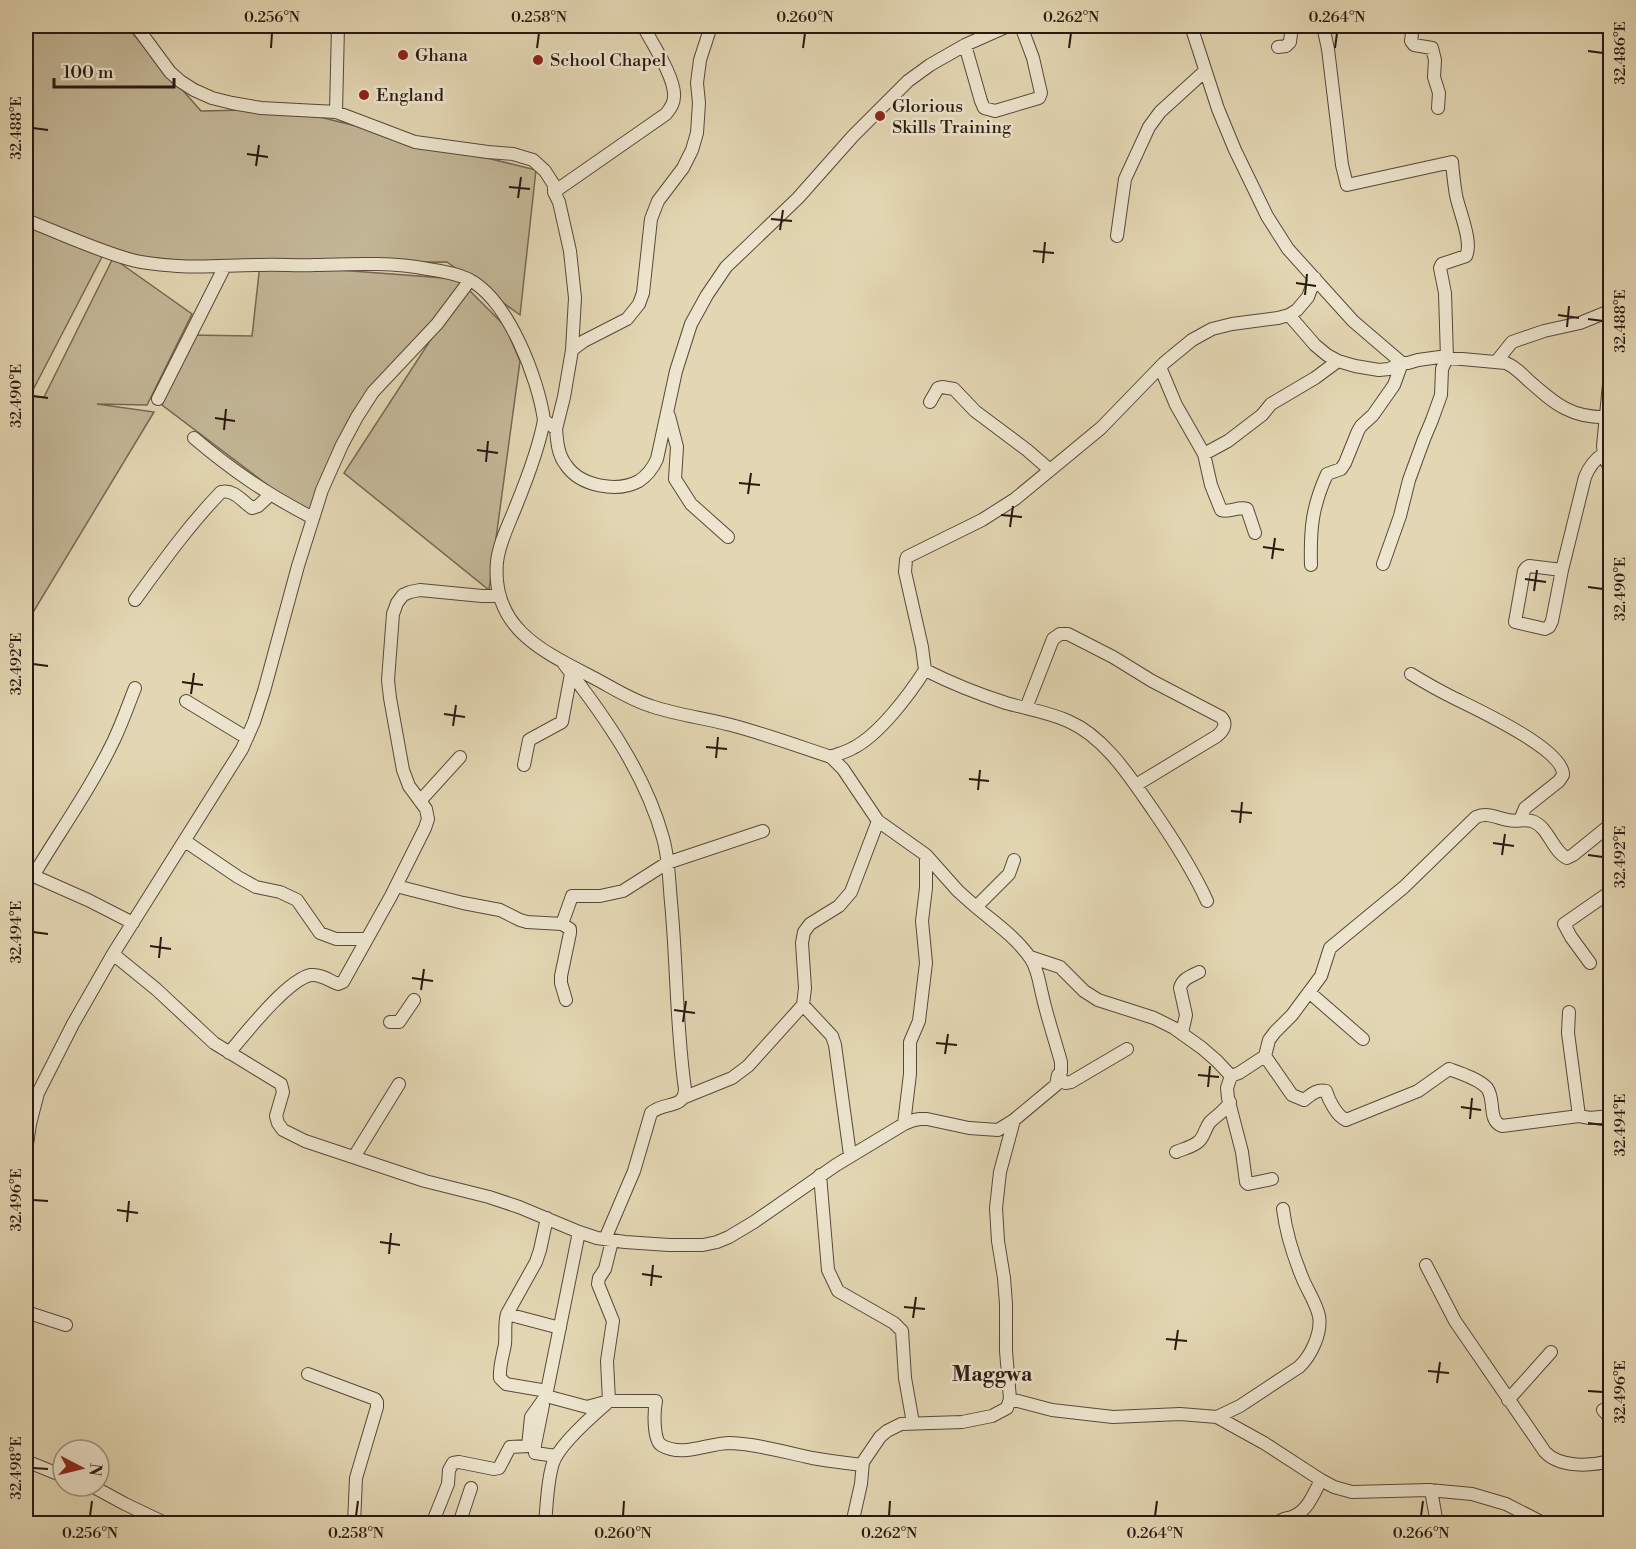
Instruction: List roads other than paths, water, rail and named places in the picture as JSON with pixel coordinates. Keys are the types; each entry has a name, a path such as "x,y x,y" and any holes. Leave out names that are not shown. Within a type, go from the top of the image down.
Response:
{"street":[{"path":"136,26 170,72 180,81 203,94 232,103 261,108 336,112 415,142 513,154 533,160 545,171 554,185 554,192 559,202 570,251 575,298 572,350 556,429 558,447 566,466 577,477 590,483 604,485 628,485 637,482 652,468 657,459 676,371 691,324 706,295 726,267 798,198 853,136 908,81 965,45 1008,26"},
{"path":"336,112 338,26"},
{"path":"554,192 666,114 673,104 673,84 643,26"},
{"path":"572,350 584,341 627,319 639,304 643,293 651,219 658,201 683,168 697,133 699,103 697,83 700,60 711,26"},
{"path":"965,45 984,108 995,111 1039,98 1041,93 1033,58 1021,26"},
{"path":"1191,26 1218,109 1267,216 1288,249 1353,321 1402,363"},
{"path":"1278,47 1286,46 1290,42 1292,26"},
{"path":"1323,26 1328,49 1342,165 1347,185 1452,162 1468,250 1466,256 1445,262 1440,268 1444,293 1447,358 1442,369 1441,395 1408,480 1400,516 1383,564"},
{"path":"1413,26 1411,41 1414,45 1432,48 1435,60 1434,77 1439,93 1438,108"},
{"path":"1117,237 1125,178 1149,127 1160,112 1205,71"},
{"path":"26,220 133,260 178,266 373,263 413,266 451,273 470,280 499,307 513,327 542,402 544,420 540,441 482,596"},
{"path":"158,399 225,266"},
{"path":"831,757 854,748 872,734 907,696 925,670 905,572 908,557 999,510 1101,428 1160,367 1192,340 1212,330 1232,324 1289,315 1297,310 1308,297 1315,278"},
{"path":"26,1151 28,1122 38,1093 72,1024 247,738 264,691 298,566 322,490 342,445 373,392 437,324 470,280"},
{"path":"1496,362 1512,342 1611,312"},
{"path":"1289,315 1315,345 1338,361 1379,370 1427,358 1506,363 1515,368 1554,403 1587,416 1608,417"},
{"path":"1204,454 1228,441 1262,415 1271,404 1316,378 1338,361"},
{"path":"1311,565 1312,516 1327,474 1341,469 1346,463 1361,426 1373,415 1394,385 1402,363"},
{"path":"1160,367 1176,405 1204,454 1211,485 1221,510 1225,512 1247,508 1255,533"},
{"path":"1611,374 1603,454 1606,463 1611,468"},
{"path":"930,402 938,388 954,389 975,411 1050,470"},
{"path":"668,412 677,447 675,480 691,504 728,537"},
{"path":"544,420 556,429"},
{"path":"194,438 228,466 270,495 313,518"},
{"path":"1562,570 1529,566 1526,568 1515,622 1549,627 1585,477 1589,467 1603,454"},
{"path":"135,600 186,532 221,492 232,492 252,508 258,506 270,495"},
{"path":"113,954 156,989 214,1043 281,1084 283,1092 276,1116 283,1130 305,1141 425,1181 489,1197 579,1232 609,1240 688,1245 717,1242 754,1222 850,1155 904,1124 920,1119 969,1128 998,1130 1014,1120 1056,1085 1061,1072 1061,1062 1038,977 1030,957 1015,940 958,891 926,855 878,821 843,769 831,757 718,721 649,706 561,661 534,645 512,623 501,604 497,585 497,561"},
{"path":"229,1053 275,1001 305,977 318,975 338,984 343,982 417,846 428,819 426,809 409,786 403,770 390,698 388,680 393,614 397,603 410,592 420,590 500,596"},
{"path":"1026,708 1053,639 1060,634 1068,634 1221,717 1225,726 1217,736 1136,784"},
{"path":"561,661 597,707 638,774 664,840 676,953 677,1005 685,1097"},
{"path":"925,670 986,696 1055,716 1077,726 1105,749 1136,784 1184,856 1206,901"},
{"path":"524,765 529,740 562,722 571,674"},
{"path":"1411,674 1503,722 1546,751 1562,769 1563,775 1559,781 1525,808 1520,820"},
{"path":"133,923 29,874 88,787 113,742 135,688"},
{"path":"186,701 247,738"},
{"path":"420,801 460,757"},
{"path":"1231,1076 1265,1056 1269,1040 1292,1015 1321,976 1328,952 1334,944 1404,887 1476,817 1491,815 1508,820 1536,823 1567,858 1574,855 1611,825"},
{"path":"609,1401 607,1361 613,1321 598,1284 605,1269 609,1240 634,1171 651,1113 663,1106 677,1104 685,1097 732,1078 748,1066 803,1005 805,988 802,943 804,932 810,924 839,906 851,892 878,821"},
{"path":"562,924 572,896 600,897 623,891 667,863 763,831"},
{"path":"185,841 256,887 280,892 297,900 320,933 336,939 367,939"},
{"path":"904,1124 910,1074 910,1042 919,1021 926,963 922,921 926,888 926,855"},
{"path":"976,907 1009,874 1014,860"},
{"path":"396,886 500,910 527,922 562,924 570,929 561,976 566,1000"},
{"path":"1590,963 1564,924 1611,892"},
{"path":"1030,957 1060,967 1084,991 1098,1000 1154,1018 1182,1033 1217,1061 1231,1076"},
{"path":"1182,1033 1186,1016 1181,984 1189,976 1199,972"},
{"path":"1309,992 1363,1039"},
{"path":"390,1022 399,1022 414,1000"},
{"path":"803,1005 832,1036 835,1045 850,1155"},
{"path":"1569,1012 1568,1033 1579,1116"},
{"path":"1058,1075 1065,1083 1074,1081 1127,1049"},
{"path":"1265,1056 1292,1095 1304,1100 1312,1093 1326,1091 1340,1117 1346,1120 1418,1091 1449,1069 1476,1080 1487,1089 1493,1104 1496,1124 1502,1126 1579,1116 1590,1118 1611,1116"},
{"path":"1231,1076 1227,1088 1242,1152 1246,1182 1248,1184 1272,1179"},
{"path":"354,1157 399,1084"},
{"path":"1176,1152 1201,1140 1210,1122 1230,1102"},
{"path":"852,1524 861,1485 862,1465 870,1450 887,1431 896,1425 962,1422 992,1416 1006,1408 1010,1399 1006,1351 1006,1304 996,1208 1000,1172 1014,1120"},
{"path":"820,1175 828,1270 838,1291 894,1323 902,1331 905,1378 913,1423"},
{"path":"1217,1417 1240,1406 1299,1367 1306,1360 1319,1330 1319,1316 1287,1237 1283,1209"},
{"path":"547,1218 536,1262 504,1323 504,1346 499,1367 500,1378 506,1384 587,1407 609,1401 656,1401 654,1409 656,1440 668,1448 686,1451 726,1443 743,1444 862,1465"},
{"path":"556,1456 537,1455 534,1450 579,1232"},
{"path":"1426,1265 1455,1321 1549,1457 1583,1465 1611,1461"},
{"path":"26,1312 66,1324"},
{"path":"507,1314 560,1328"},
{"path":"1508,1400 1551,1352"},
{"path":"308,1374 375,1399 377,1402 356,1478 354,1524"},
{"path":"432,1524 448,1484 449,1470 453,1463 459,1461 494,1469 499,1468 510,1446 528,1446 531,1417 546,1396"},
{"path":"1010,1399 1052,1410 1113,1417 1159,1414 1217,1417 1264,1443 1334,1487 1352,1492 1431,1490 1480,1496 1506,1504 1545,1524"},
{"path":"545,1524 551,1474 556,1456 581,1426 609,1401"},
{"path":"26,1461 51,1471"},
{"path":"1276,1524 1285,1517 1292,1518 1302,1511 1321,1480"},
{"path":"459,1524 471,1488"},
{"path":"1431,1490 1437,1524"},
{"path":"111,1496 167,1524"}],"place":[{"name":"Ghana","path":"403,55"},
{"name":"School Chapel","path":"538,60"},
{"name":"England","path":"364,95"},
{"name":"Glorious Skills Training","path":"880,116"}],"district":[{"name":"Maggwa","path":"992,1375"}]}
